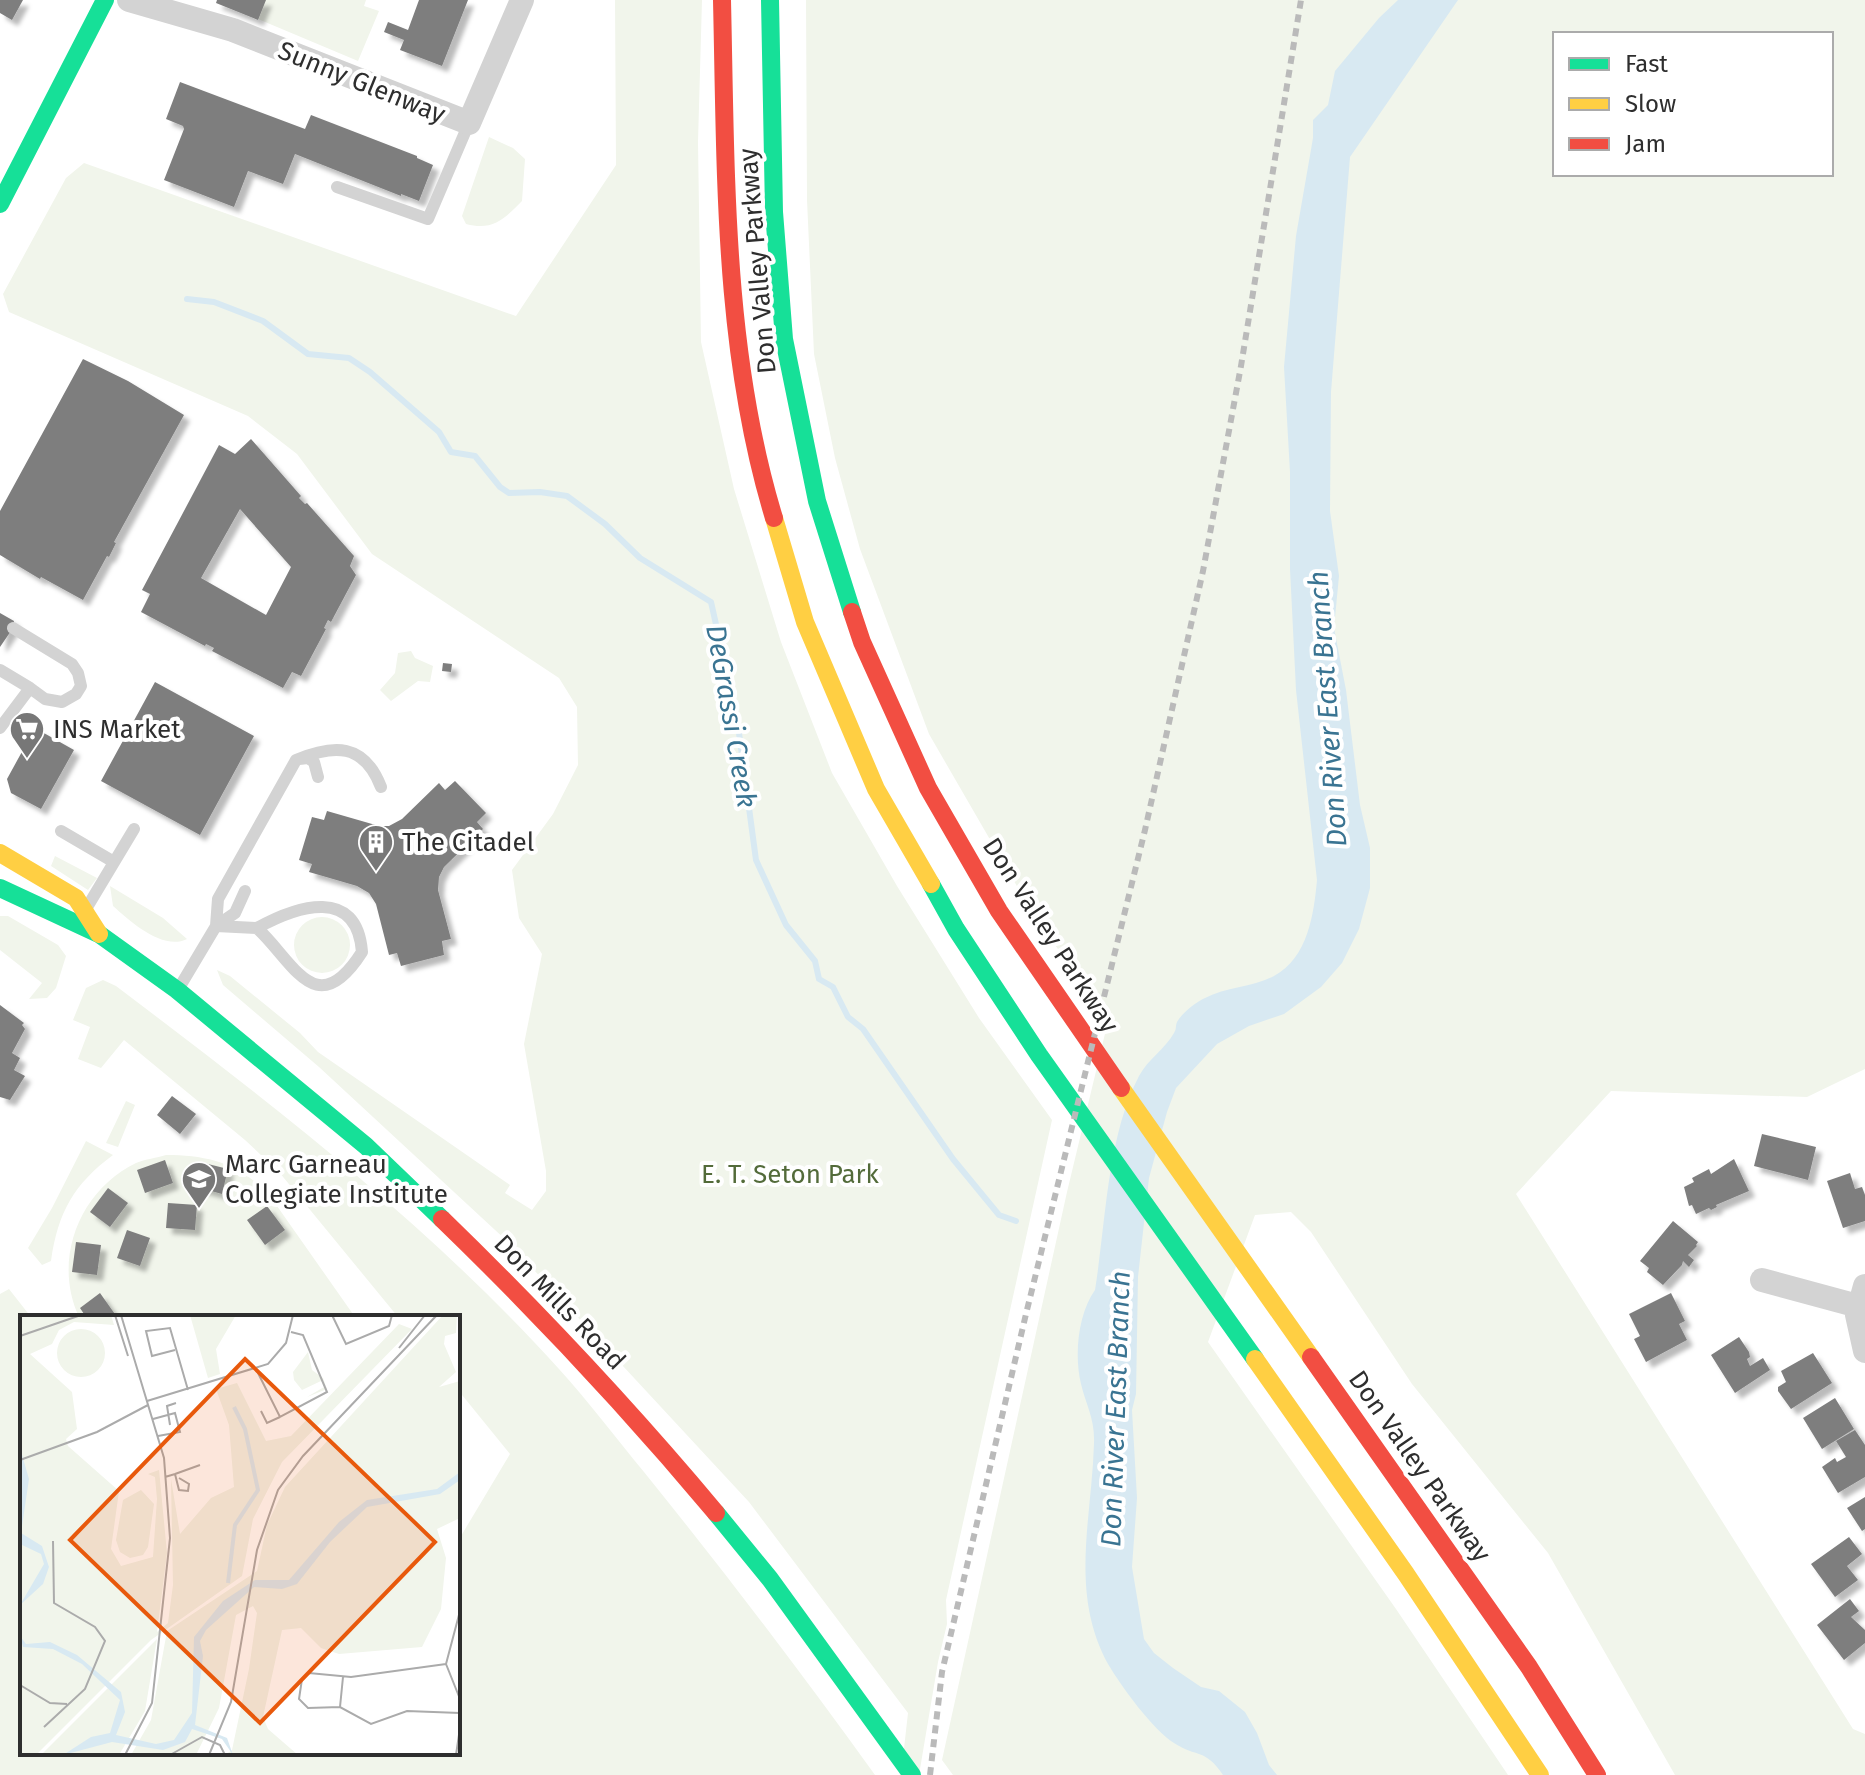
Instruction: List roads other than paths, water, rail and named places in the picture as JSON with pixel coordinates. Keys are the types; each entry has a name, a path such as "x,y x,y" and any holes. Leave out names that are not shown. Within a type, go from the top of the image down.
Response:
{"main road":[{"path":"0,204 105,0"},
{"name":"Don Valley Parkway","path":"722,0 727,221 737,341 760,474 805,622 876,789 956,929 1039,1055 1406,1574 1540,1775"},
{"name":"Don Valley Parkway","path":"770,0 774,212 784,339 817,501 862,642 928,788 999,911 1052,990 1529,1667 1597,1775"},
{"name":"Don Mills Road","path":"0,853 76,898 99,934"},
{"name":"Don Mills Road","path":"0,888 99,934 177,990 366,1146 503,1278 639,1421 770,1579 912,1775"}],"street":[{"name":"Sunny Glenway","path":"129,0 233,30 469,123 522,0"},
{"path":"1762,1280 1861,1296 1858,1326 1865,1351"}],"lane":[{"path":"337,187 428,219 469,123"},
{"path":"0,670 45,699 62,702 76,694 81,686 72,664 13,628"},
{"path":"2,722 30,688"},
{"path":"216,926 218,899 296,760 341,748 368,765 381,787"},
{"path":"296,760 308,758 314,762 318,777"},
{"path":"85,912 134,829"},
{"path":"61,831 114,862"},
{"path":"177,990 216,926 235,913 245,891"},
{"path":"216,926 257,928 307,907 336,908 354,921 361,935 362,952 343,978 327,984 313,984 297,975 257,928"}],"water":[{"name":"Don River East Branch","path":"1398,0 1458,0 1350,157 1331,392 1330,511 1339,576 1334,628 1346,690 1360,805 1370,848 1370,888 1359,929 1342,963 1321,987 1284,1014 1249,1026 1217,1044 1176,1088 1149,1178 1138,1277 1136,1394 1132,1410 1137,1498 1132,1567 1144,1639 1154,1653 1173,1668 1201,1687 1219,1691 1245,1712 1269,1765 1277,1775 1223,1775 1206,1757 1182,1748 1157,1728 1114,1673 1096,1637 1086,1582 1094,1434 1079,1373 1079,1335 1095,1290 1109,1180 1120,1126 1139,1076 1170,1039 1179,1019 1194,1005 1213,994 1266,980 1285,968 1302,946 1311,920 1317,880 1296,690 1284,367 1296,236 1313,138 1313,120 1328,105 1335,71"}],"waterway":[{"name":"DeGrassi Creek","path":"187,299 214,302 263,321 308,354 349,358 370,372 439,432 451,452 475,456 500,487 509,493 540,492 567,496 605,524 640,558 711,602 737,718 756,860 786,925 815,961 819,979 833,987 848,1017 863,1029 953,1159 999,1215 1016,1221"}],"railway":[{"path":"930,1775 942,1672 1145,830 1203,571 1241,366 1301,0"}],"place":[{"name":"INS Market","path":"27,760"},
{"name":"The Citadel","path":"376,873"},
{"name":"Marc Garneau Collegiate Institute","path":"199,1210"}],"park label":[{"name":"E. T. Seton Park","path":"790,1174"}]}
